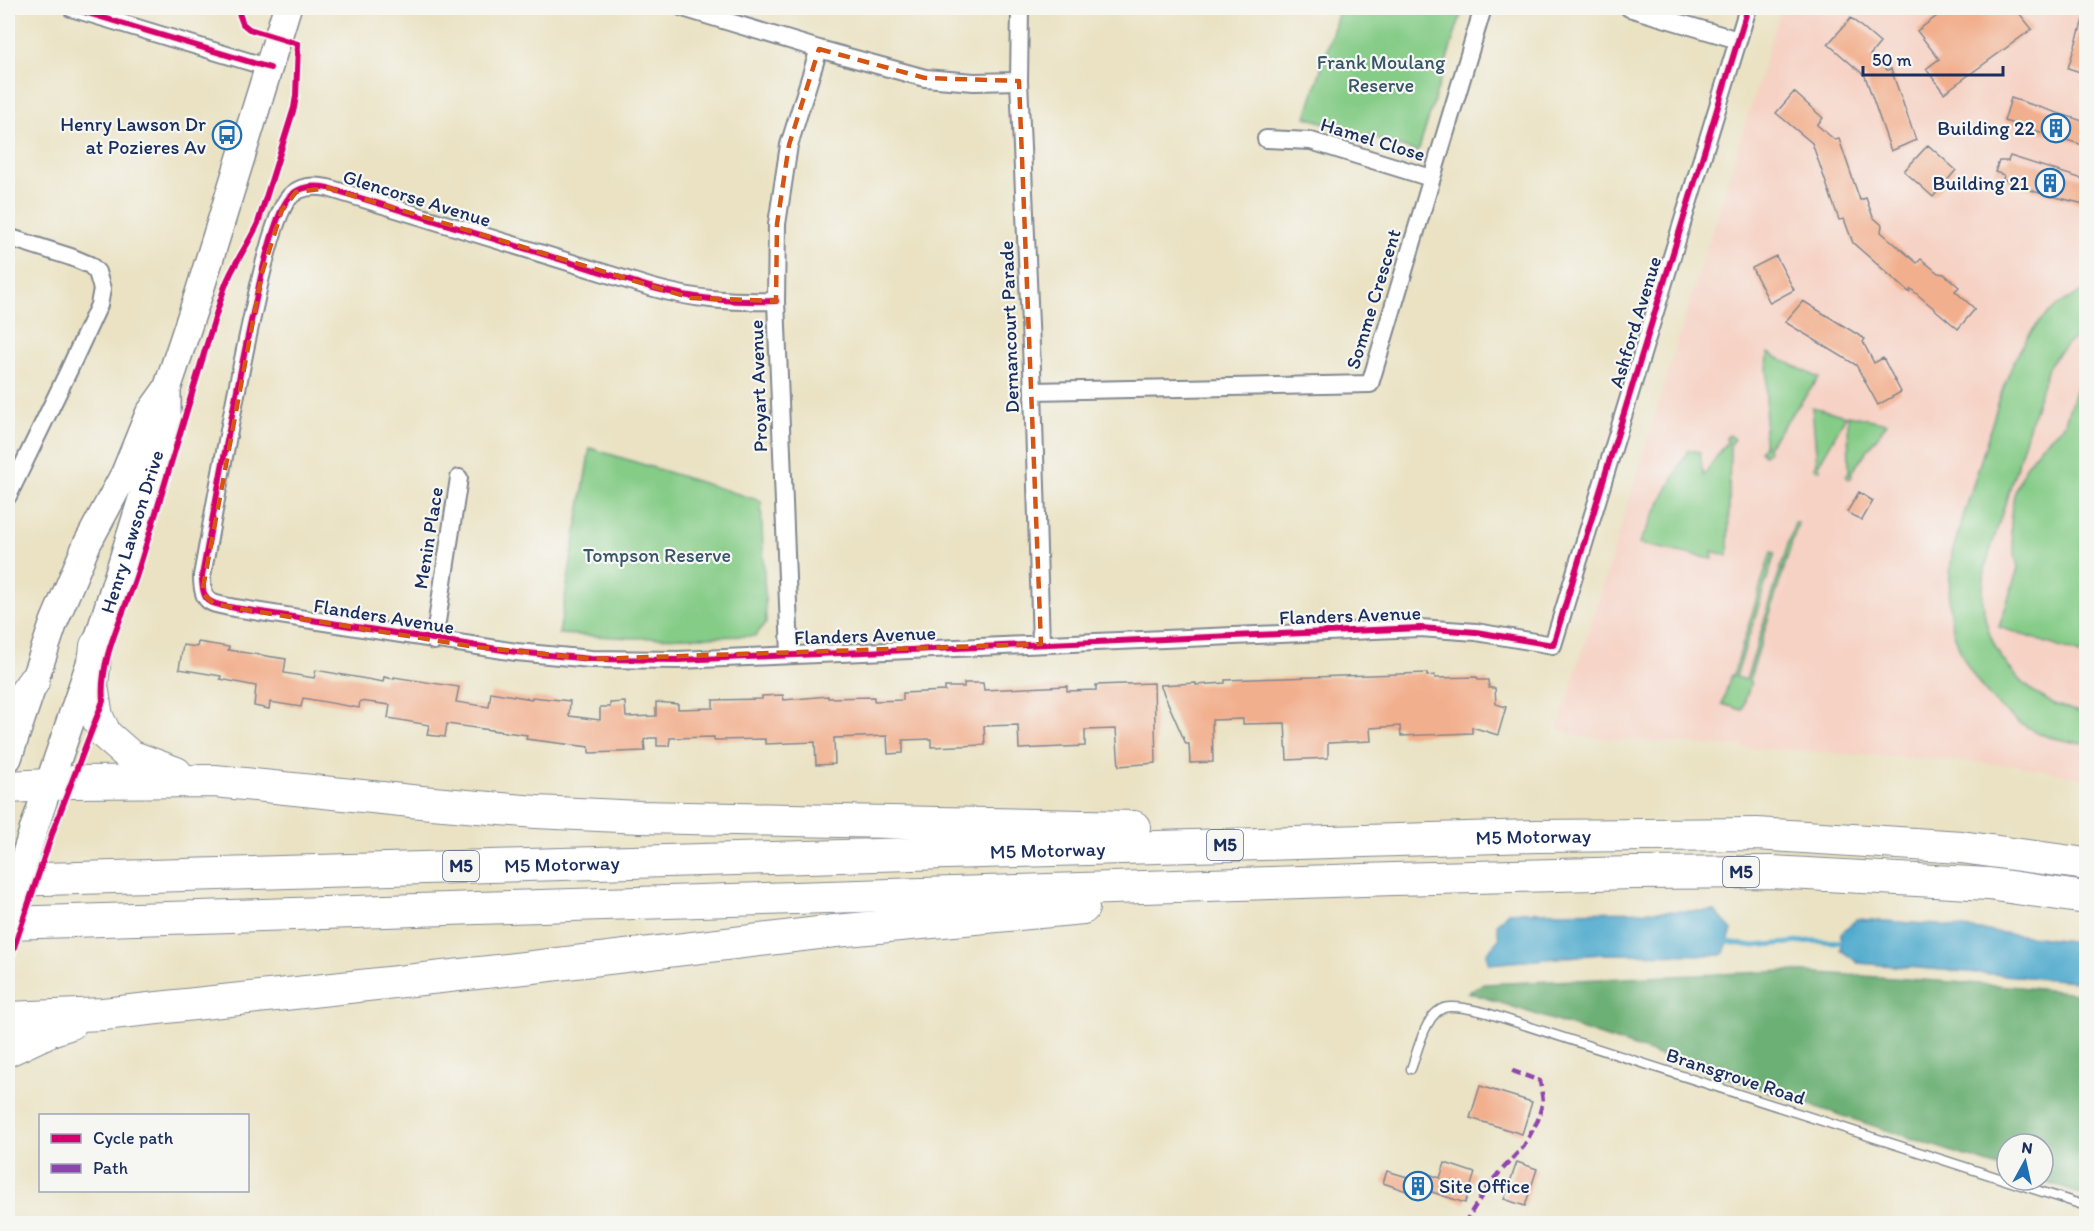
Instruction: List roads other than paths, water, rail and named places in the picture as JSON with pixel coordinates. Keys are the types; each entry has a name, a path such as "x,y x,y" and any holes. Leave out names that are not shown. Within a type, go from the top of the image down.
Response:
{"highway":[{"path":"96,646 92,686 97,717 106,735 130,756 167,771 215,781"},
{"path":"8,717 33,682"},
{"path":"8,787 83,782 215,781 479,807 640,817 1537,836"},
{"name":"M5 Motorway","path":"8,880 1537,836 1757,834 1961,847 2086,864"},
{"name":"M5 Motorway","path":"8,922 1394,879 1771,872 1989,884 2086,898"},
{"path":"8,1018 103,1014 910,923 1394,879"},
{"path":"8,1050 53,1029 103,1014"}],"main road":[{"name":"Henry Lawson Drive","path":"8,758 54,622 87,544 125,473 149,414 167,389 199,294 287,8"},
{"name":"Henry Lawson Drive","path":"8,911 96,646 167,419 167,389"}],"street":[{"path":"71,8 270,68"},
{"path":"683,8 925,78 974,82 1019,81"},
{"name":"Dernancourt Parade","path":"1020,8 1019,81 1033,391 1041,644"},
{"name":"Somme Crescent","path":"1033,391 1370,384 1483,8"},
{"path":"1629,8 1738,40"},
{"name":"Ashford Avenue","path":"1553,645 1748,8"},
{"name":"Proyart Avenue","path":"790,654 776,301 777,224 789,145 819,49"},
{"name":"Hamel Close","path":"1266,139 1311,141 1431,178"},
{"name":"Glencorse Avenue","path":"202,576 243,356 262,273 282,210 288,199 306,187 328,188 691,298 725,302 776,301"},
{"path":"8,237 90,265 97,272 102,289 99,305 73,363 8,496"},
{"name":"Menin Place","path":"434,640 459,478"},
{"name":"Flanders Avenue","path":"202,576 202,593 214,604 516,652 591,659 678,660 1420,628 1476,632 1553,645"}],"lane":[{"name":"Bransgrove Road","path":"1411,1069 1429,1021 1436,1011 1446,1006 1463,1007 2086,1206"}],"water":[{"path":"1715,911 1732,930 1724,953 1721,955 1601,954 1489,964 1486,954 1499,939 1497,924 1508,912"},
{"path":"1857,919 1939,925 2086,943 2086,982 1858,963 1841,950 1841,933"}],"waterway":[{"path":"1728,942 1754,946 1812,941 1840,942"}],"place":[{"name":"Building 22","path":"2056,128"},
{"name":"Henry Lawson Dr at Pozieres Av","path":"227,135"},
{"name":"Building 21","path":"2050,183"},
{"name":"Site Office","path":"1418,1186"}],"park label":[{"name":"Frank Moulang Reserve","path":"1381,74"},
{"name":"Tompson Reserve","path":"657,555"}]}
